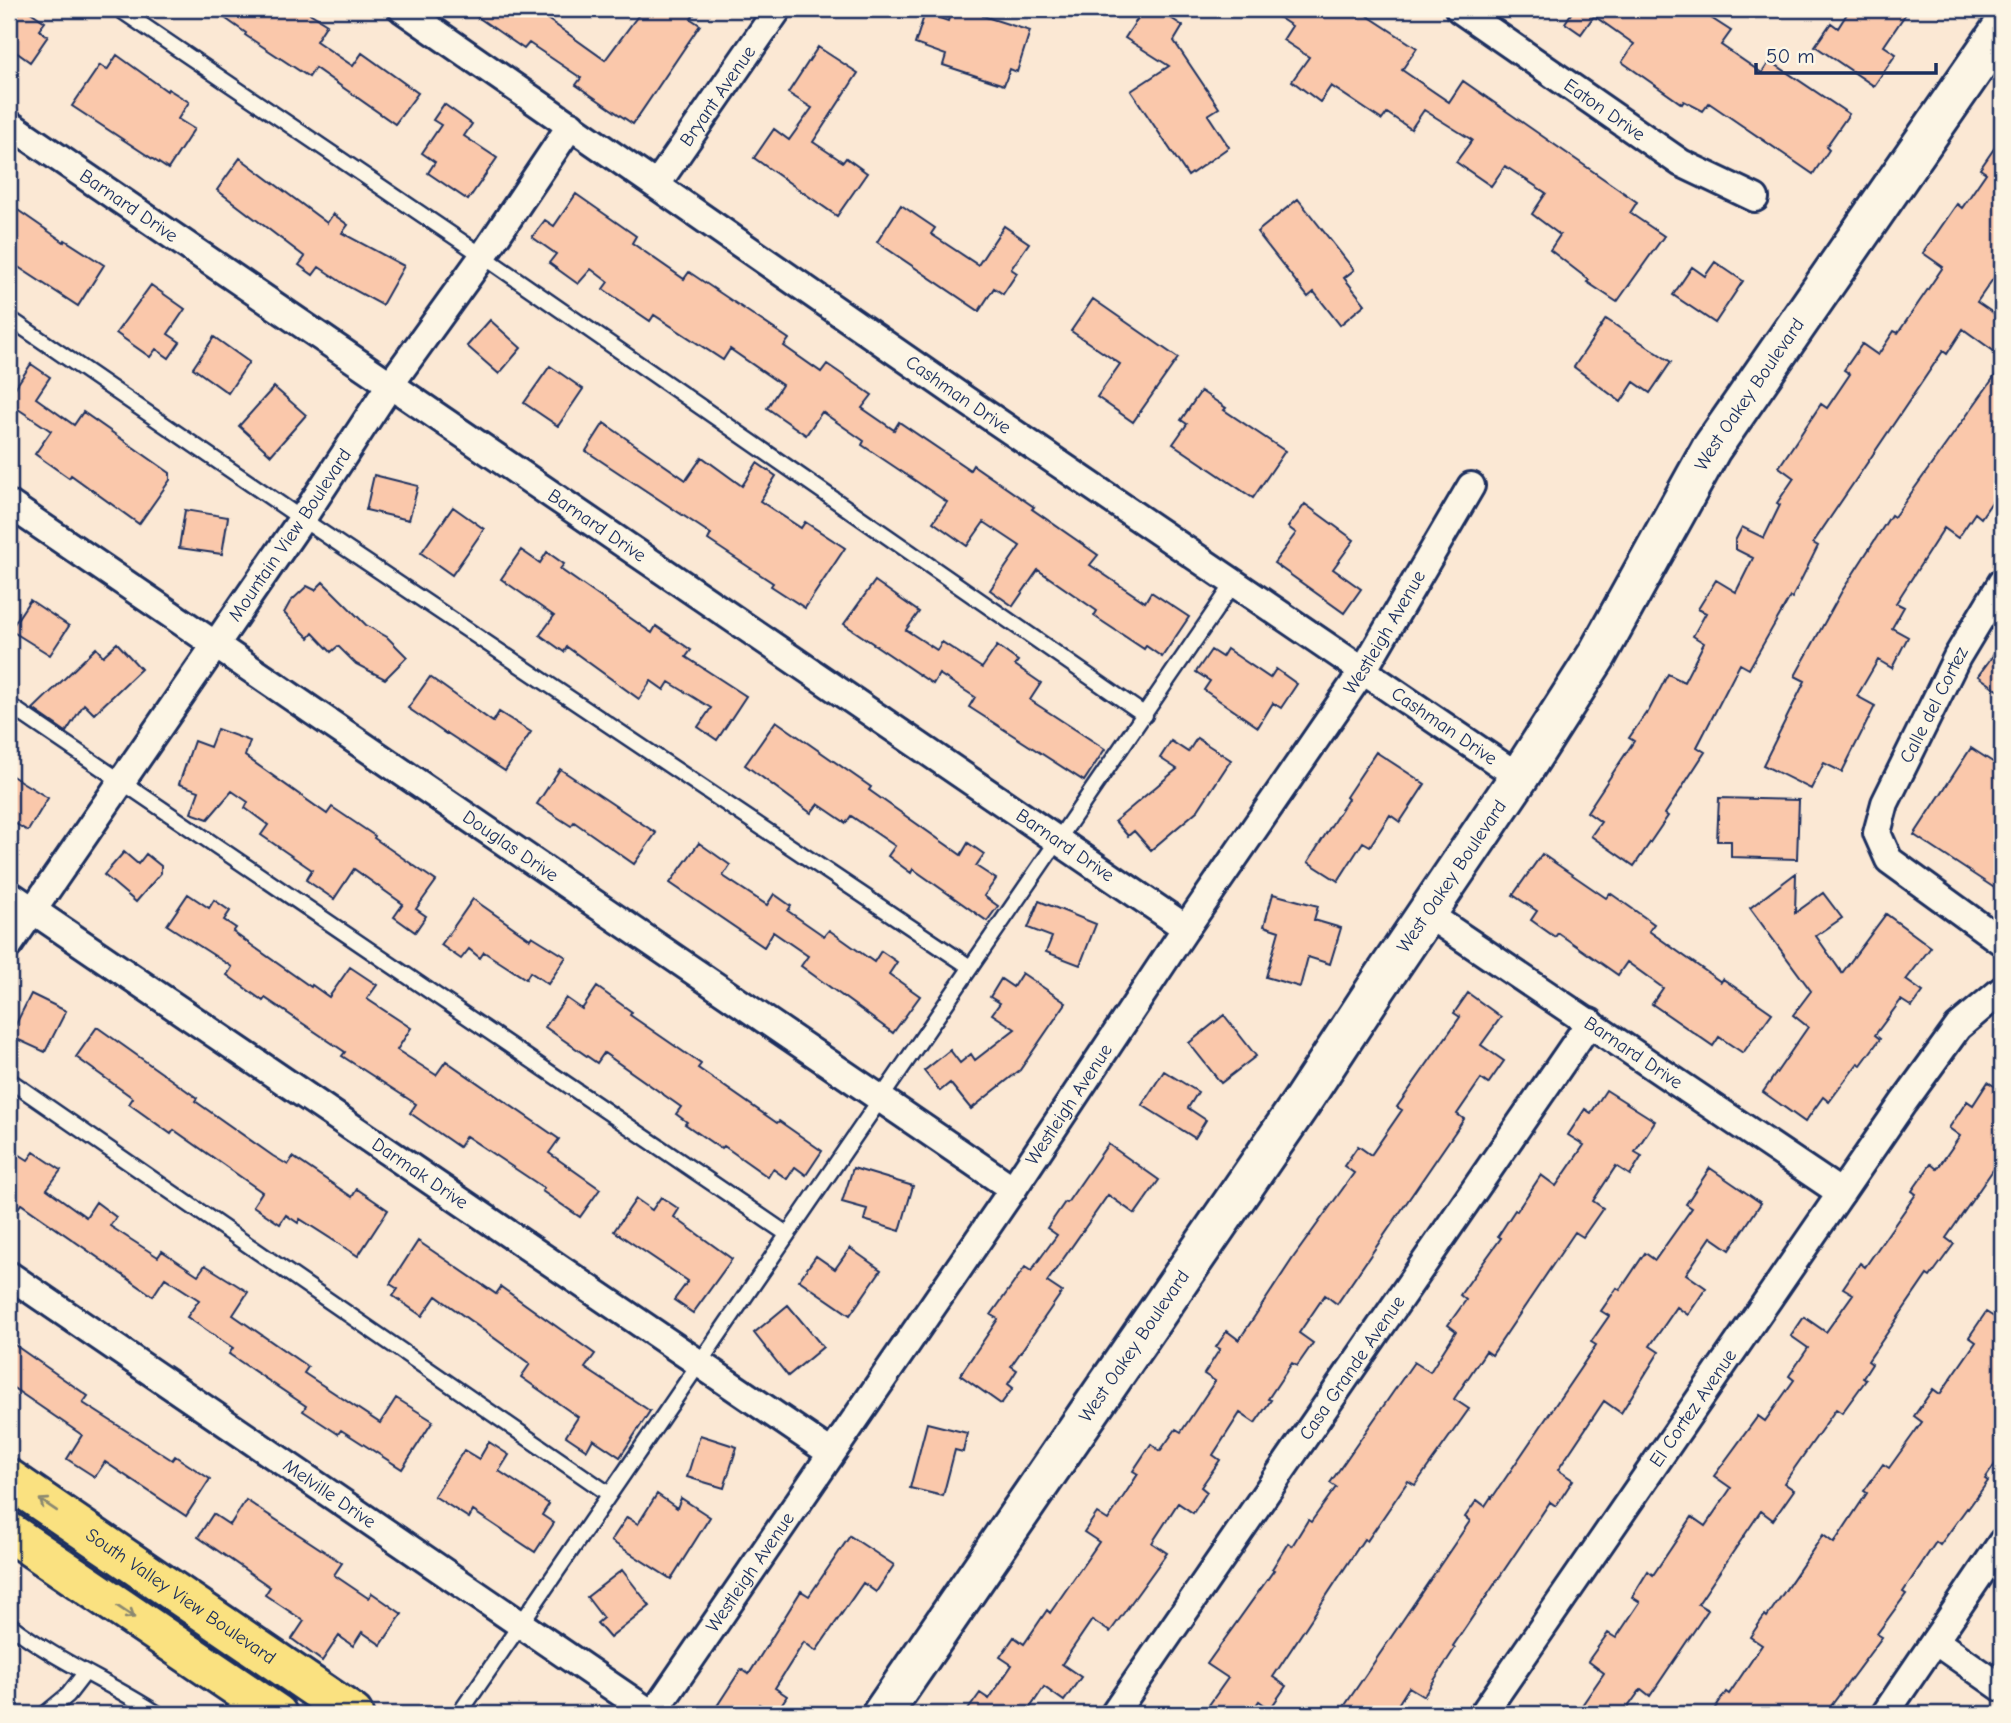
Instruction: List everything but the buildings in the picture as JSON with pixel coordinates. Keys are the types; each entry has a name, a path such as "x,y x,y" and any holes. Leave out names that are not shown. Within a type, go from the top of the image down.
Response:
{"main road":[{"name":"West Oakey Boulevard","path":"882,1714 1303,1100 1519,777 1597,655 1711,449 2002,28"},
{"name":"South Valley View Boulevard","path":"9,1479 353,1714"},
{"path":"9,1532 277,1714"},
{"path":"63,1569 88,1532"},
{"path":"95,1591 120,1555"}],"street":[{"name":"Cashman Drive","path":"402,9 964,399 1519,777"},
{"name":"Bryant Avenue","path":"657,184 778,9"},
{"name":"Eaton Drive","path":"1459,9 1681,163 1755,198"},
{"name":"Barnard Drive","path":"9,124 1186,928"},
{"name":"Mountain View Boulevard","path":"9,945 302,519 390,385 483,256 571,125"},
{"name":"Westleigh Avenue","path":"652,1714 1013,1189 1186,928 1364,669 1471,486"},
{"name":"Douglas Drive","path":"9,504 1013,1189"},
{"name":"Calle del Cortez","path":"2002,582 1956,657 1885,803 1877,833 1889,860 2002,942"},
{"name":"Darmak Drive","path":"9,894 831,1453"},
{"name":"Barnard Drive","path":"1426,913 1841,1193"},
{"name":"El Cortez Avenue","path":"1483,1714 1903,1102 1958,1027 2002,990"},
{"name":"Casa Grande Avenue","path":"1114,1714 1590,1022"},
{"name":"Melville Drive","path":"9,1275 652,1714"},
{"path":"1885,1714 2002,1542"},
{"path":"1935,1641 2002,1688"}],"lane":[{"path":"118,9 483,256 1145,715"},
{"path":"9,318 302,519 970,967"},
{"path":"459,1714 1234,583"},
{"path":"9,705 787,1234"},
{"path":"9,1080 609,1494"},
{"path":"9,1624 36,1645 121,1690 158,1714"},
{"path":"45,1714 68,1695 85,1672"}]}
